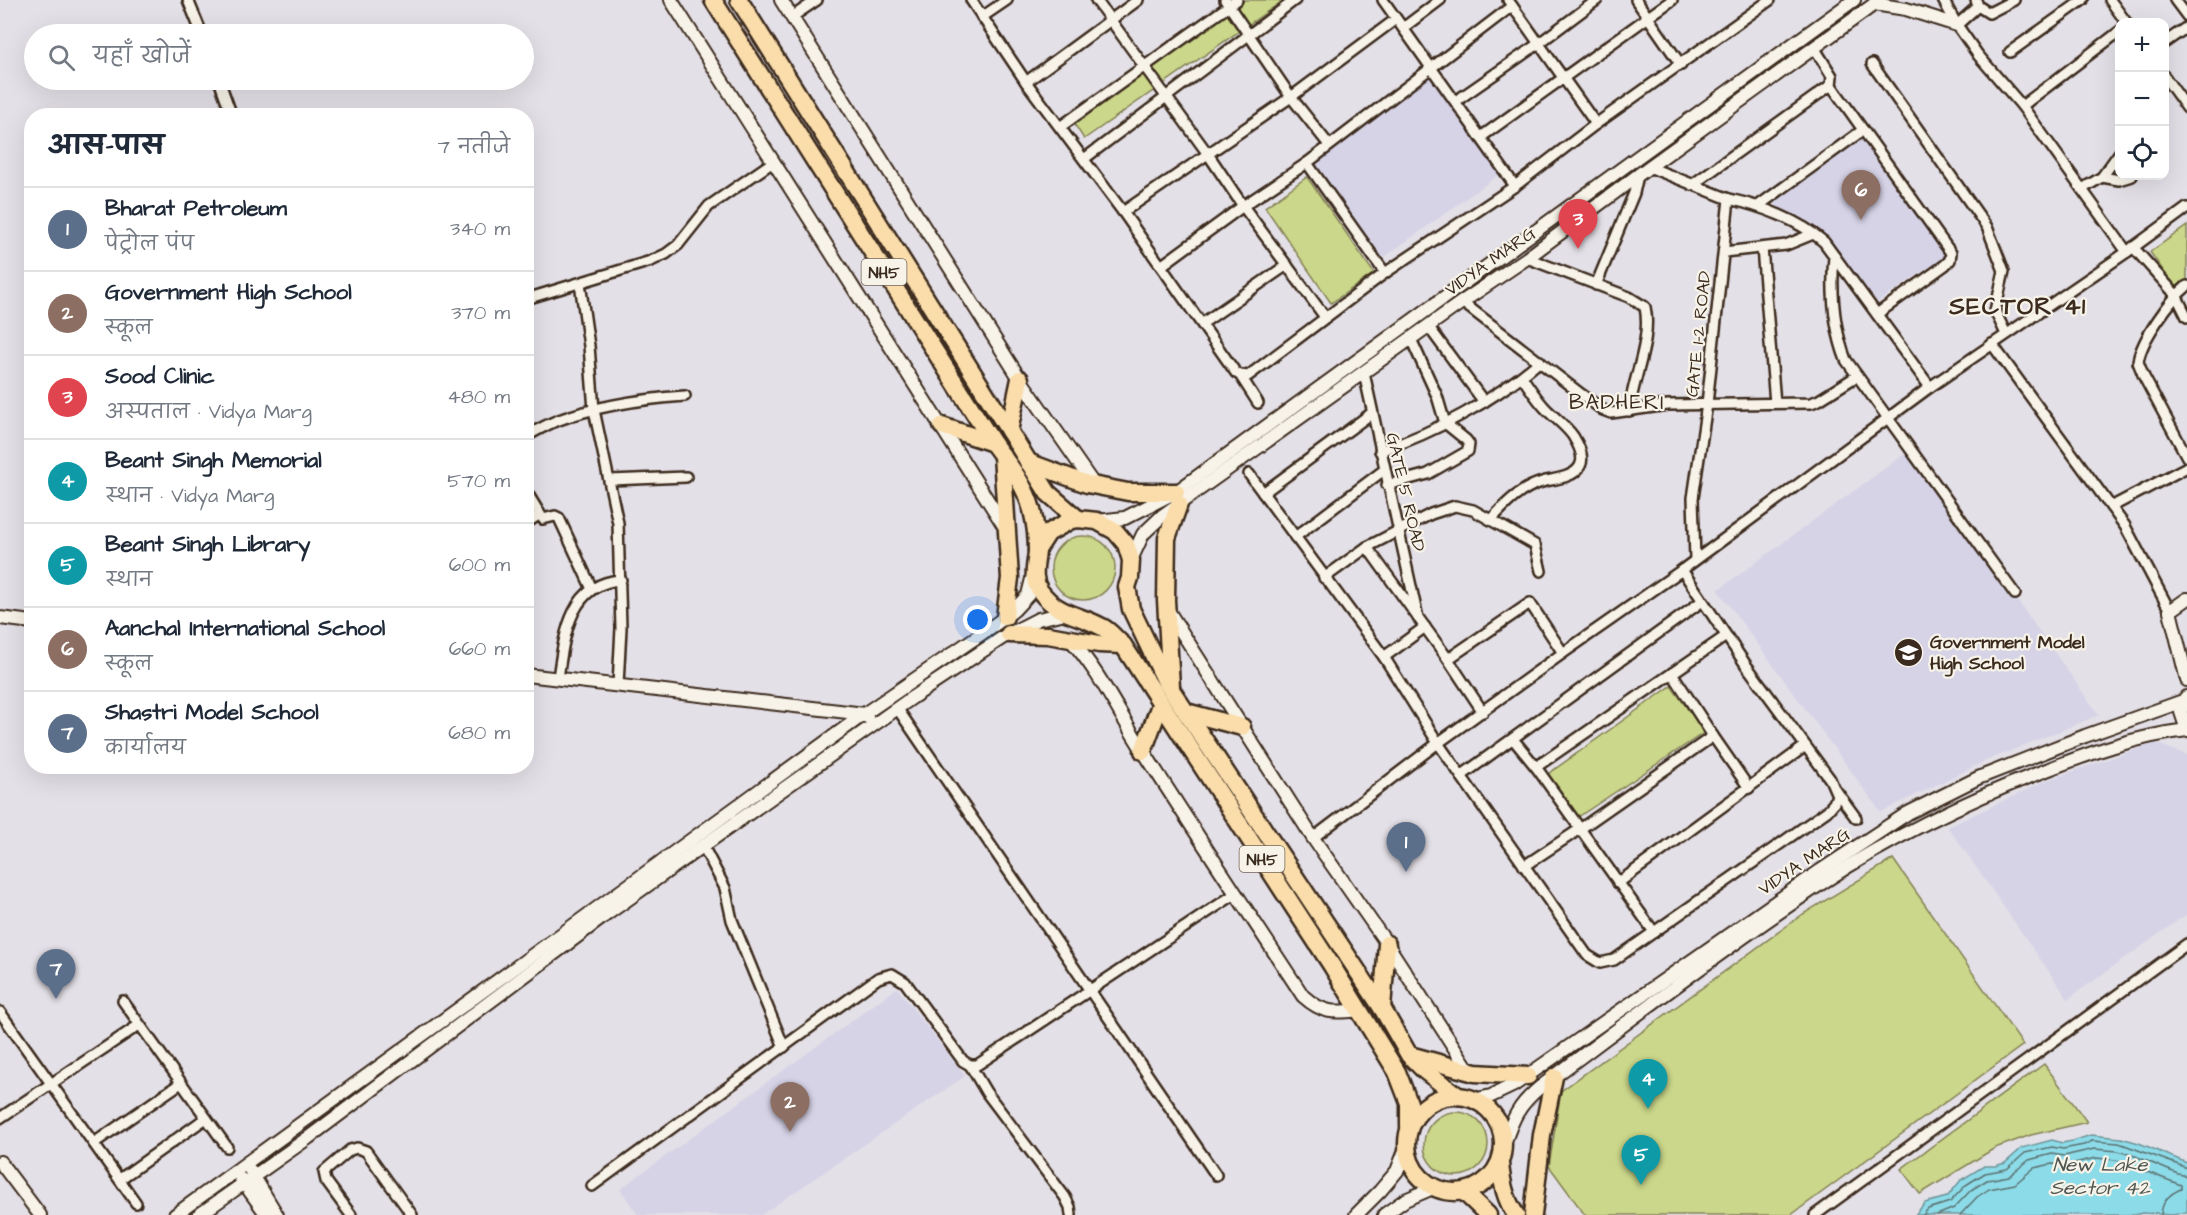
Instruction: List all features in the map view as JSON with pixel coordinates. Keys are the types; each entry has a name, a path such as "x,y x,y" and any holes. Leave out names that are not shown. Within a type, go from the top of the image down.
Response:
{"highway":[{"name":"NH5","path":"713,0 1025,490 1033,511 1037,550 1034,571 1038,588 1052,605 1105,628 1123,645 1397,1072 1409,1103 1406,1148"},
{"name":"NH5","path":"738,0 1048,493 1078,519"},
{"path":"1009,431 1020,379"},
{"path":"942,426 997,449 1010,578 1005,617"},
{"path":"1028,462 1094,485 1177,498 1167,538 1167,608 1171,689"},
{"path":"1037,550 1048,533 1071,520 1097,521 1115,531 1126,544 1131,560"},
{"name":"NH5","path":"1131,560 1127,587 1131,609 1171,689 1382,1008 1409,1055 1425,1071 1466,1098 1488,1108 1498,1121 1504,1144"},
{"path":"1010,633 1048,635 1123,645"},
{"path":"1143,751 1160,705"},
{"path":"1186,712 1242,727"},
{"path":"1382,1008 1387,944"},
{"path":"1409,1055 1470,1072 1528,1076"},
{"path":"1533,1215 1542,1135 1554,1077"},
{"path":"1409,1126 1420,1110 1443,1096 1466,1098"},
{"path":"1504,1144 1500,1164 1502,1186 1509,1205 1516,1215"},
{"path":"1406,1148 1410,1165 1424,1182 1443,1191 1464,1192 1479,1186 1490,1178 1500,1164"},
{"path":"1464,1192 1488,1215"}],"main road":[{"path":"671,0 1006,529"},
{"path":"781,0 1020,379 1094,485"},
{"name":"VIDYA MARG","path":"1131,560 1143,534 1177,498 1854,0"},
{"path":"1877,2 1957,25"},
{"name":"VIDYA MARG","path":"1097,521 1125,518 1177,498 1364,373 1527,258 1877,2"},
{"path":"175,1215 865,714 1005,617 1028,595 1034,571"},
{"path":"2187,599 2170,611 2187,680"},
{"path":"1167,608 1312,838 1387,944 1470,1072"},
{"path":"199,1215 607,914 897,708 1010,633 1038,619 1073,615"},
{"path":"0,618 24,620"},
{"path":"2176,633 2187,649"},
{"path":"1069,638 1096,672 1234,894 1303,996 1314,1006 1326,1011 1359,1010"},
{"path":"534,676 865,714 873,725"},
{"path":"2185,698 2181,712 2187,730"},
{"name":"VIDYA MARG","path":"1466,1098 1491,1096 1528,1076 1820,871 1908,813 1978,778 2185,698"},
{"name":"VIDYA MARG","path":"1504,1144 1514,1116 1523,1102 1673,988 1826,881 1919,827 1987,793 2091,753 2163,733 2187,730"},
{"path":"1356,1215 1397,1171 1406,1148"},
{"path":"0,1162 40,1215"},
{"path":"241,1167 267,1215"},
{"path":"249,1180 277,1215"},
{"path":"1384,1215 1405,1200 1433,1188"}],"street":[{"path":"189,0 197,24"},
{"path":"792,17 817,0"},
{"path":"971,0 1026,82 1123,212 1258,403"},
{"path":"982,17 1007,0"},
{"path":"1096,0 1325,317"},
{"path":"1026,82 1138,0"},
{"path":"1084,159 1295,0"},
{"path":"1383,0 1515,186"},
{"path":"1403,28 1440,0"},
{"path":"1455,101 1597,0"},
{"path":"1636,0 1681,65"},
{"path":"1481,137 1672,0"},
{"path":"1240,375 1248,376 1261,367 1385,273 1515,186 1596,124 1770,0"},
{"path":"1943,0 1978,55 2022,106 2045,141 2130,250 2176,295 2187,317"},
{"path":"1957,25 1977,3 1989,13 2014,0"},
{"path":"2010,52 2083,0"},
{"path":"2110,0 2123,18"},
{"path":"2175,0 2187,16"},
{"path":"1060,127 1230,2 1248,35 1291,97 1329,145"},
{"path":"1161,266 1307,163 1432,68 1510,3 1596,124"},
{"path":"1123,212 1291,97 1396,19"},
{"path":"2169,40 2187,27"},
{"path":"2022,106 2115,35"},
{"path":"1814,47 1832,76 1831,85 1951,253 1950,260 1945,265 1877,314"},
{"path":"1872,64 1987,227 2004,271 1995,311 2006,334"},
{"path":"2169,83 2186,106"},
{"path":"1692,185 1831,85"},
{"path":"223,90 229,108"},
{"path":"1758,206 1863,130"},
{"path":"2082,189 2102,177 2115,159"},
{"path":"534,297 666,254 678,245 710,206 773,162"},
{"path":"1307,163 1385,273"},
{"path":"1649,167 1729,199 1758,206 1824,242 1930,387"},
{"path":"1596,285 1634,193 1638,175"},
{"path":"2102,177 2115,179"},
{"name":"GATE 1-2 ROAD","path":"1695,559 1693,498 1707,404 1729,199"},
{"path":"1312,838 1438,743 1682,570 1930,387 2130,250 2187,208"},
{"path":"1724,252 1786,244 1813,234"},
{"path":"1762,248 1775,403"},
{"path":"1834,255 1831,286 1841,347 1846,360 2015,594"},
{"path":"1527,258 1629,297 1645,307 1647,330 1631,392 1629,411"},
{"path":"1203,323 1287,265"},
{"path":"580,283 589,346 594,410 618,523 621,580 618,685"},
{"path":"2187,285 2176,295 2152,330 2138,363 2183,441 2187,457"},
{"path":"1462,302 1603,410 1611,413 1655,406 1811,403 1857,376"},
{"path":"1428,326 1484,402"},
{"path":"1387,485 1428,474 1468,451 1469,444 1466,440 1445,423 1437,396 1411,339"},
{"path":"1992,344 2111,507 2137,547 2170,611"},
{"path":"1380,451 1411,441 1484,402 1522,377 1540,361"},
{"name":"GATE 5 ROAD","path":"1364,373 1418,618"},
{"path":"1491,520 1513,498 1540,482 1575,471 1580,466 1578,445 1574,437 1540,401 1522,377"},
{"path":"534,431 556,421 594,410 652,398 685,396"},
{"path":"1263,493 1372,413"},
{"path":"2111,507 2187,466"},
{"path":"1294,537 1384,470"},
{"path":"1249,474 1384,657 1438,743 1587,955 1595,962 1604,963 1614,960 1827,811 1834,802 1836,792"},
{"path":"610,480 686,477"},
{"path":"534,506 539,515 546,519 555,516 559,518 592,589"},
{"path":"1324,578 1367,547 1431,514 1455,507 1473,510 1534,545 1541,571"},
{"path":"534,518 539,515"},
{"path":"1367,547 1484,712"},
{"path":"1682,570 1701,602 1856,818"},
{"path":"558,678 572,614 580,601 592,589 608,580 621,580"},
{"path":"1461,776 1701,602"},
{"path":"1448,659 1530,603 1563,653"},
{"path":"1384,657 1425,627"},
{"path":"1536,767 1725,636"},
{"path":"1672,673 1749,788"},
{"path":"897,708 1216,1175"},
{"path":"1524,866 1713,736"},
{"path":"1513,739 1536,767 1654,932"},
{"path":"1618,883 1804,747"},
{"path":"703,846 725,888 732,920 784,1047"},
{"path":"970,1065 984,1062 1234,894"},
{"path":"1815,1215 2187,944"},
{"path":"592,1186 878,978 892,974 905,982 963,1061 970,1065 986,1092 1065,1197 1071,1215"},
{"path":"123,1001 227,1147"},
{"path":"0,1012 136,1203"},
{"path":"0,1118 139,1025"},
{"path":"94,1143 181,1083"},
{"path":"120,1179 206,1118"},
{"path":"351,1215 326,1180 324,1172 350,1150 357,1148 366,1151 412,1215"}],"shaded area":[{"path":"1429,76 1500,174 1383,258 1312,161"},
{"path":"1864,136 1950,253 1875,304 1820,237 1772,202"},
{"name":"Government Model High School","path":"1910,450 2099,715 1983,762 1881,812 1718,590"},
{"path":"2155,743 2187,755 2187,914 2068,999 1948,827 2047,780"},
{"path":"897,988 965,1076 761,1215 638,1215 620,1189"}],"green space":[{"path":"1243,0 1284,0 1084,139 1073,122"},
{"path":"1307,177 1374,273 1331,303 1265,207"},
{"path":"2187,226 2187,291 2181,296 2150,252"},
{"path":"1083,536 1095,538 1106,545 1113,556 1115,568 1113,580 1106,591 1095,598 1083,600 1071,598 1060,591 1053,580 1051,568 1053,556 1060,545 1071,538"},
{"path":"1671,686 1705,732 1578,817 1548,774"},
{"path":"1893,859 2023,1045 1791,1215 1585,1215 1549,1166 1561,1091 1803,914"},
{"path":"2044,1064 2087,1122 2031,1135 1995,1148 1920,1194 1901,1169"},
{"path":"1456,1112 1474,1117 1479,1121 1483,1126 1488,1144 1483,1162 1479,1167 1474,1171 1456,1176 1438,1171 1433,1167 1429,1162 1424,1144 1429,1126 1433,1121 1438,1117"}],"water":[{"name":"New Lake Sector 42","path":"2091,1135 2121,1138 2139,1143 2187,1163 2187,1212 2173,1215 2142,1213 2135,1215 1915,1215 1925,1203 1947,1197 1961,1180 1984,1166 2005,1163 2022,1148 2052,1140 2062,1143 2073,1141"}],"place":[{"name":"Aanchal International School","path":"1861,220"},
{"name":"Sood Clinic","path":"1578,249"},
{"name":"Government Model High School","path":"1909,652"},
{"name":"Bharat Petroleum","path":"1406,872"},
{"name":"Shastri Model School","path":"56,999"},
{"name":"Beant Singh Memorial","path":"1648,1109"},
{"name":"Government High School","path":"790,1132"},
{"name":"Beant Singh Library","path":"1641,1185"}],"district":[{"name":"SECTOR 41","path":"2018,306"},
{"name":"BADHERI","path":"1617,402"}]}
